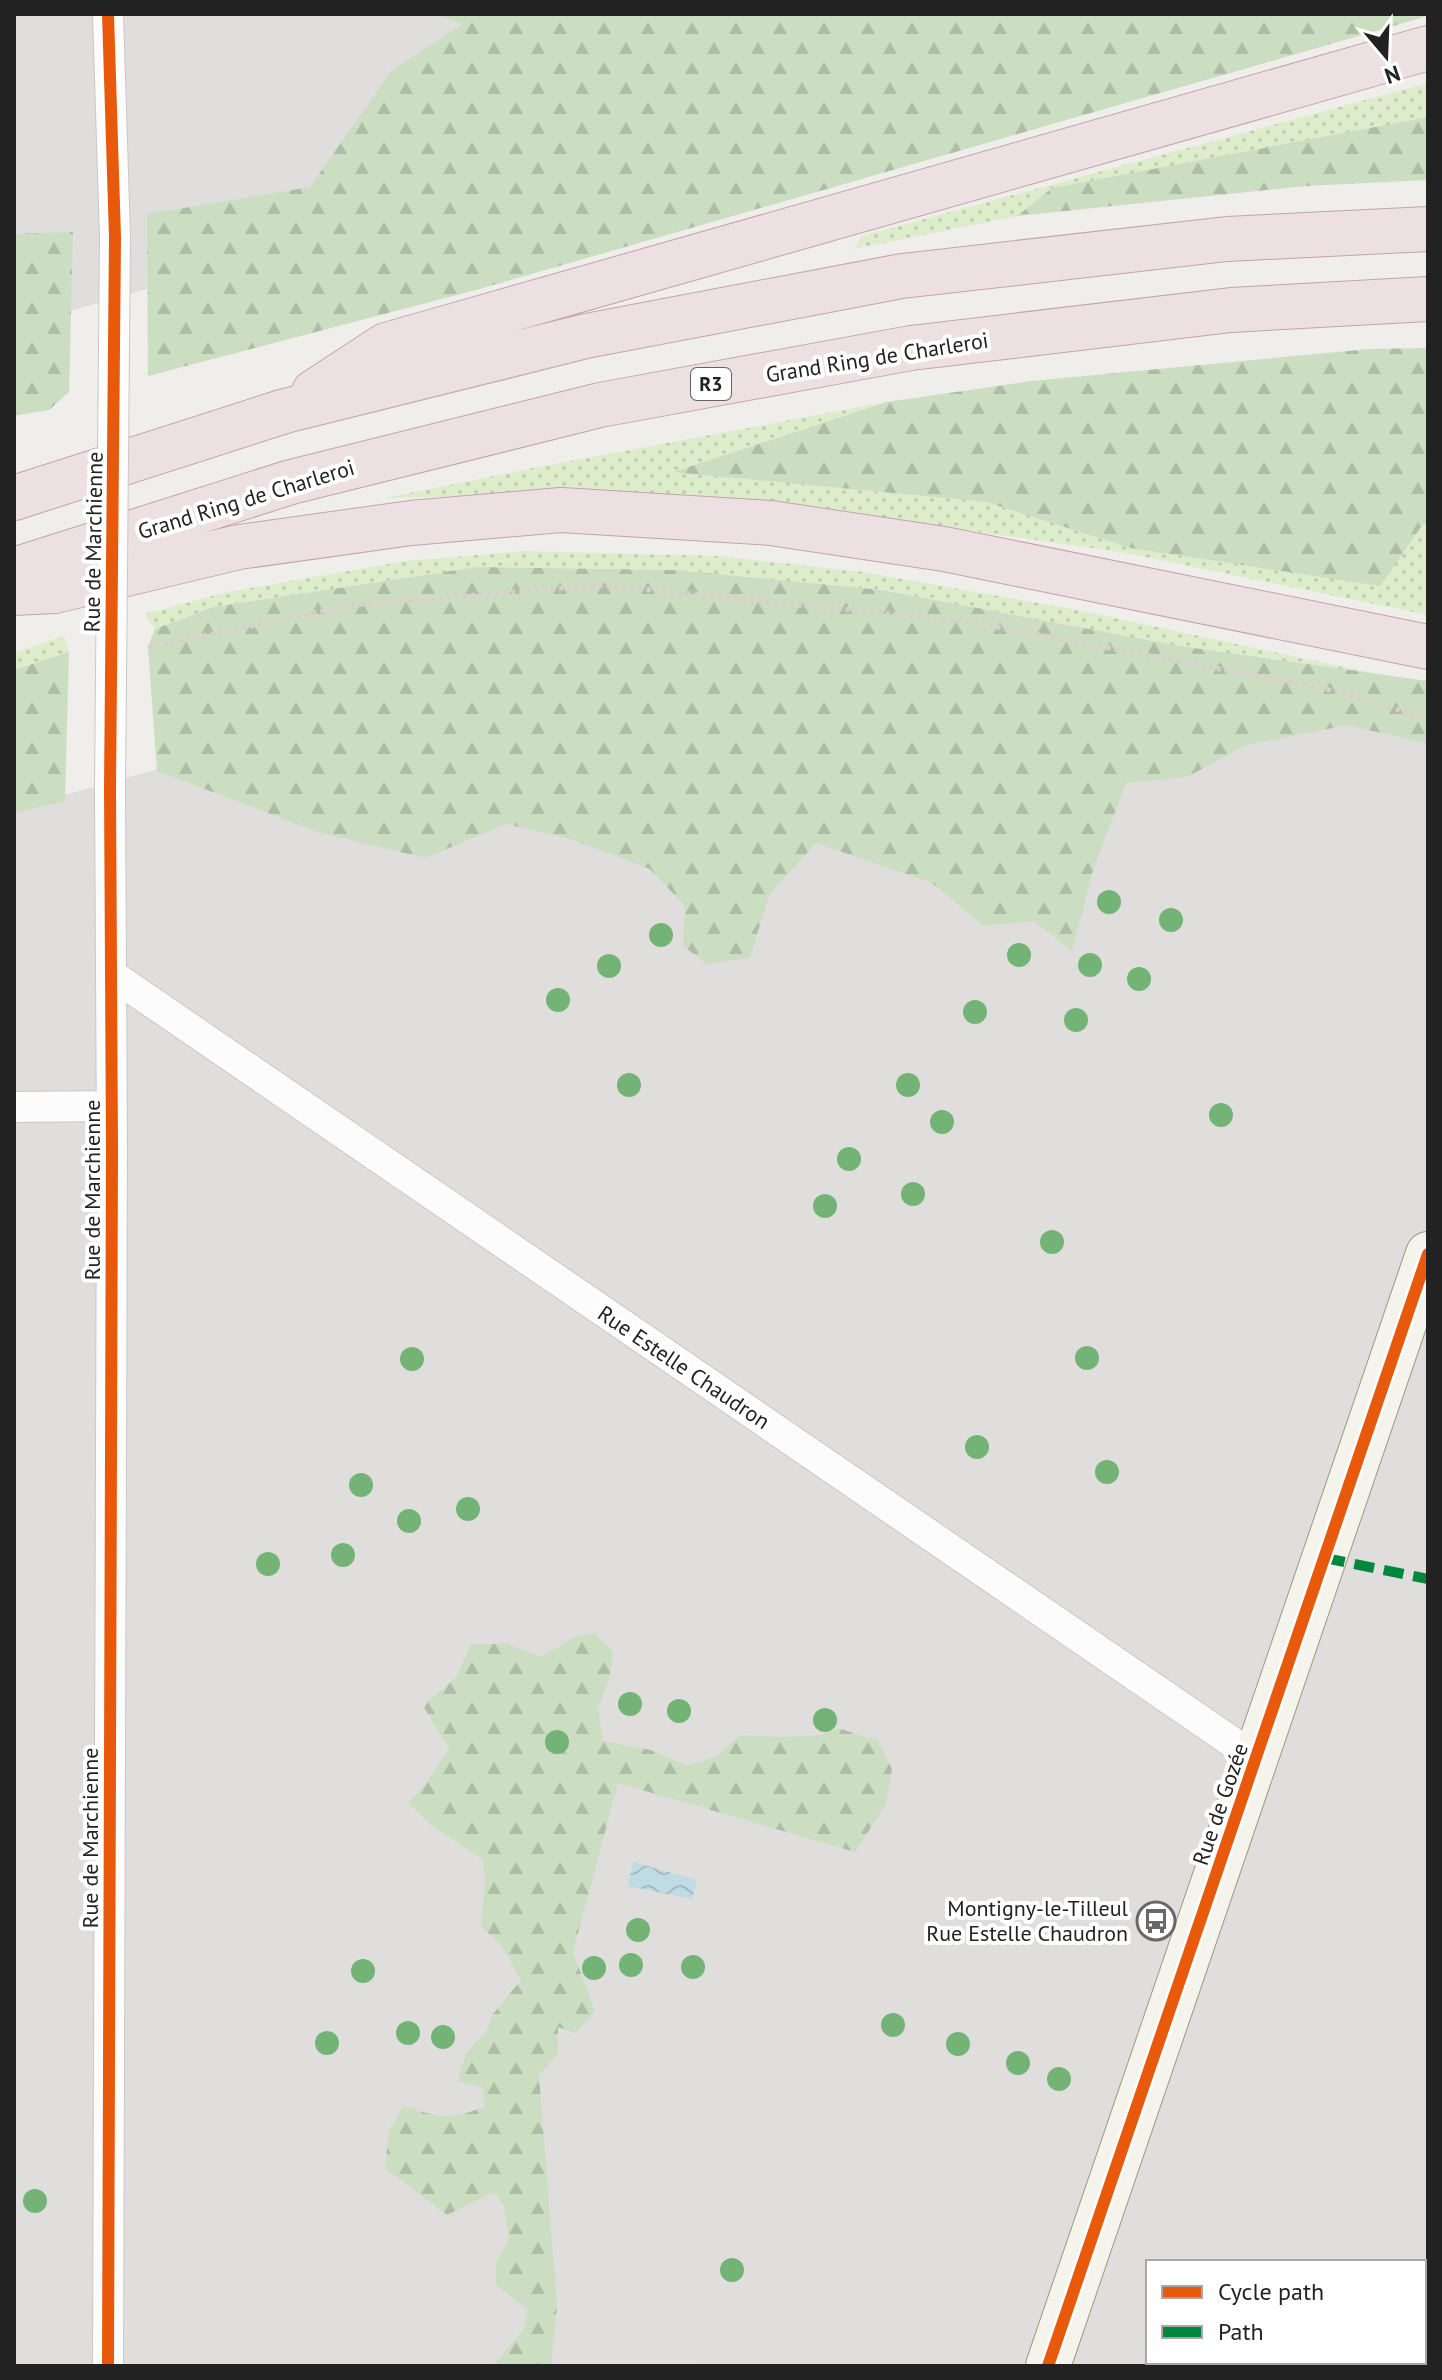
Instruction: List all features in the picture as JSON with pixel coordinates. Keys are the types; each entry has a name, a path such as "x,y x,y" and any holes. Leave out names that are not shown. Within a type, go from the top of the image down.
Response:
{"highway":[{"path":"285,411 386,345 1428,48"},
{"path":"14,498 285,411 586,336 902,276 1227,239 1428,229"},
{"name":"Grand Ring de Charleroi","path":"14,570 291,482 616,402 911,348 1231,310 1428,299"},
{"path":"14,593 55,591 239,547 411,523 561,510 771,523 944,549 1428,647"}],"main road":[{"name":"Rue de Gozée","path":"1048,2366 1428,1254"}],"street":[{"name":"Rue de Marchienne","path":"108,14 115,237 110,788 112,1106 108,2366"},
{"name":"Rue Estelle Chaudron","path":"112,975 1257,1759"},
{"path":"14,1107 112,1106"}],"path":[{"path":"148,647 353,605 601,585 972,622 1346,693 1428,719"}],"shaded area":[{"path":"14,14 1266,14 420,211 14,327"},
{"path":"1123,712 1428,726 1428,2366 14,2366 14,809 259,741"},
{"path":"981,1678 1178,1800 1156,1877 924,1770"},
{"path":"558,2027 777,2108 768,2130 1023,2217 1055,2128 1080,2137 1055,2208 1032,2256 762,2171 701,2366 559,2366"}],"green space":[{"path":"434,14 1428,16 476,290 148,376 147,214 310,187 392,70 463,24"},
{"path":"1428,83 1428,123 1052,188 1017,216 854,249 862,236"},
{"path":"1428,117 1428,180 1306,186 1017,216 1052,188"},
{"path":"73,232 69,392 49,410 14,416 14,234"},
{"path":"1428,348 1428,522 1423,524 1380,586 1130,548 986,502 673,472 887,402 1031,381 1369,349"},
{"path":"887,402 675,472 986,502 1130,548 1428,522 1428,615 1126,553 787,504 639,493 386,498"},
{"path":"524,551 718,556 863,572 1072,609 1377,674 1180,646 882,590 676,570 477,567 213,607 155,629 145,614 228,592 406,561"},
{"path":"477,567 676,570 882,590 1180,646 1428,681 1428,744 1347,725 1244,746 1187,777 1126,783 1093,870 1072,951 1034,921 984,926 932,883 816,843 769,895 750,958 707,964 683,946 685,906 650,869 570,839 506,824 425,858 318,832 157,771 148,647 155,629 213,607"},
{"path":"64,636 69,652 14,670 14,653"},
{"path":"69,652 65,801 14,813 14,670"},
{"path":"594,1633 613,1652 610,1676 598,1709 603,1741 651,1750 687,1766 717,1756 740,1735 821,1735 838,1728 878,1741 892,1769 886,1804 855,1852 618,1783 573,1952 595,2011 539,2075 557,2306 551,2366 493,2366 525,2327 528,2310 496,2285 496,2262 509,2240 504,2206 494,2192 447,2215 385,2168 389,2131 403,2106 444,2116 463,2114 485,2106 483,2087 458,2081 466,2053 486,2032 493,2014 521,1980 502,1946 481,1926 485,1881 483,1860 431,1825 408,1803 427,1782 449,1748 423,1706 457,1676 471,1644 508,1644 541,1657 573,1638"}],"water":[{"path":"633,1862 697,1880 692,1899 628,1886"}],"marked path":[{"path":"1325,1558 1428,1579"}],"cycle path":[{"path":"108,14 115,237 110,788 112,1149 108,2366"},
{"path":"1048,2366 1428,1254"}],"place":[{"name":"Montigny-le-Tilleul Rue Estelle Chaudron","path":"1156,1921"}]}
